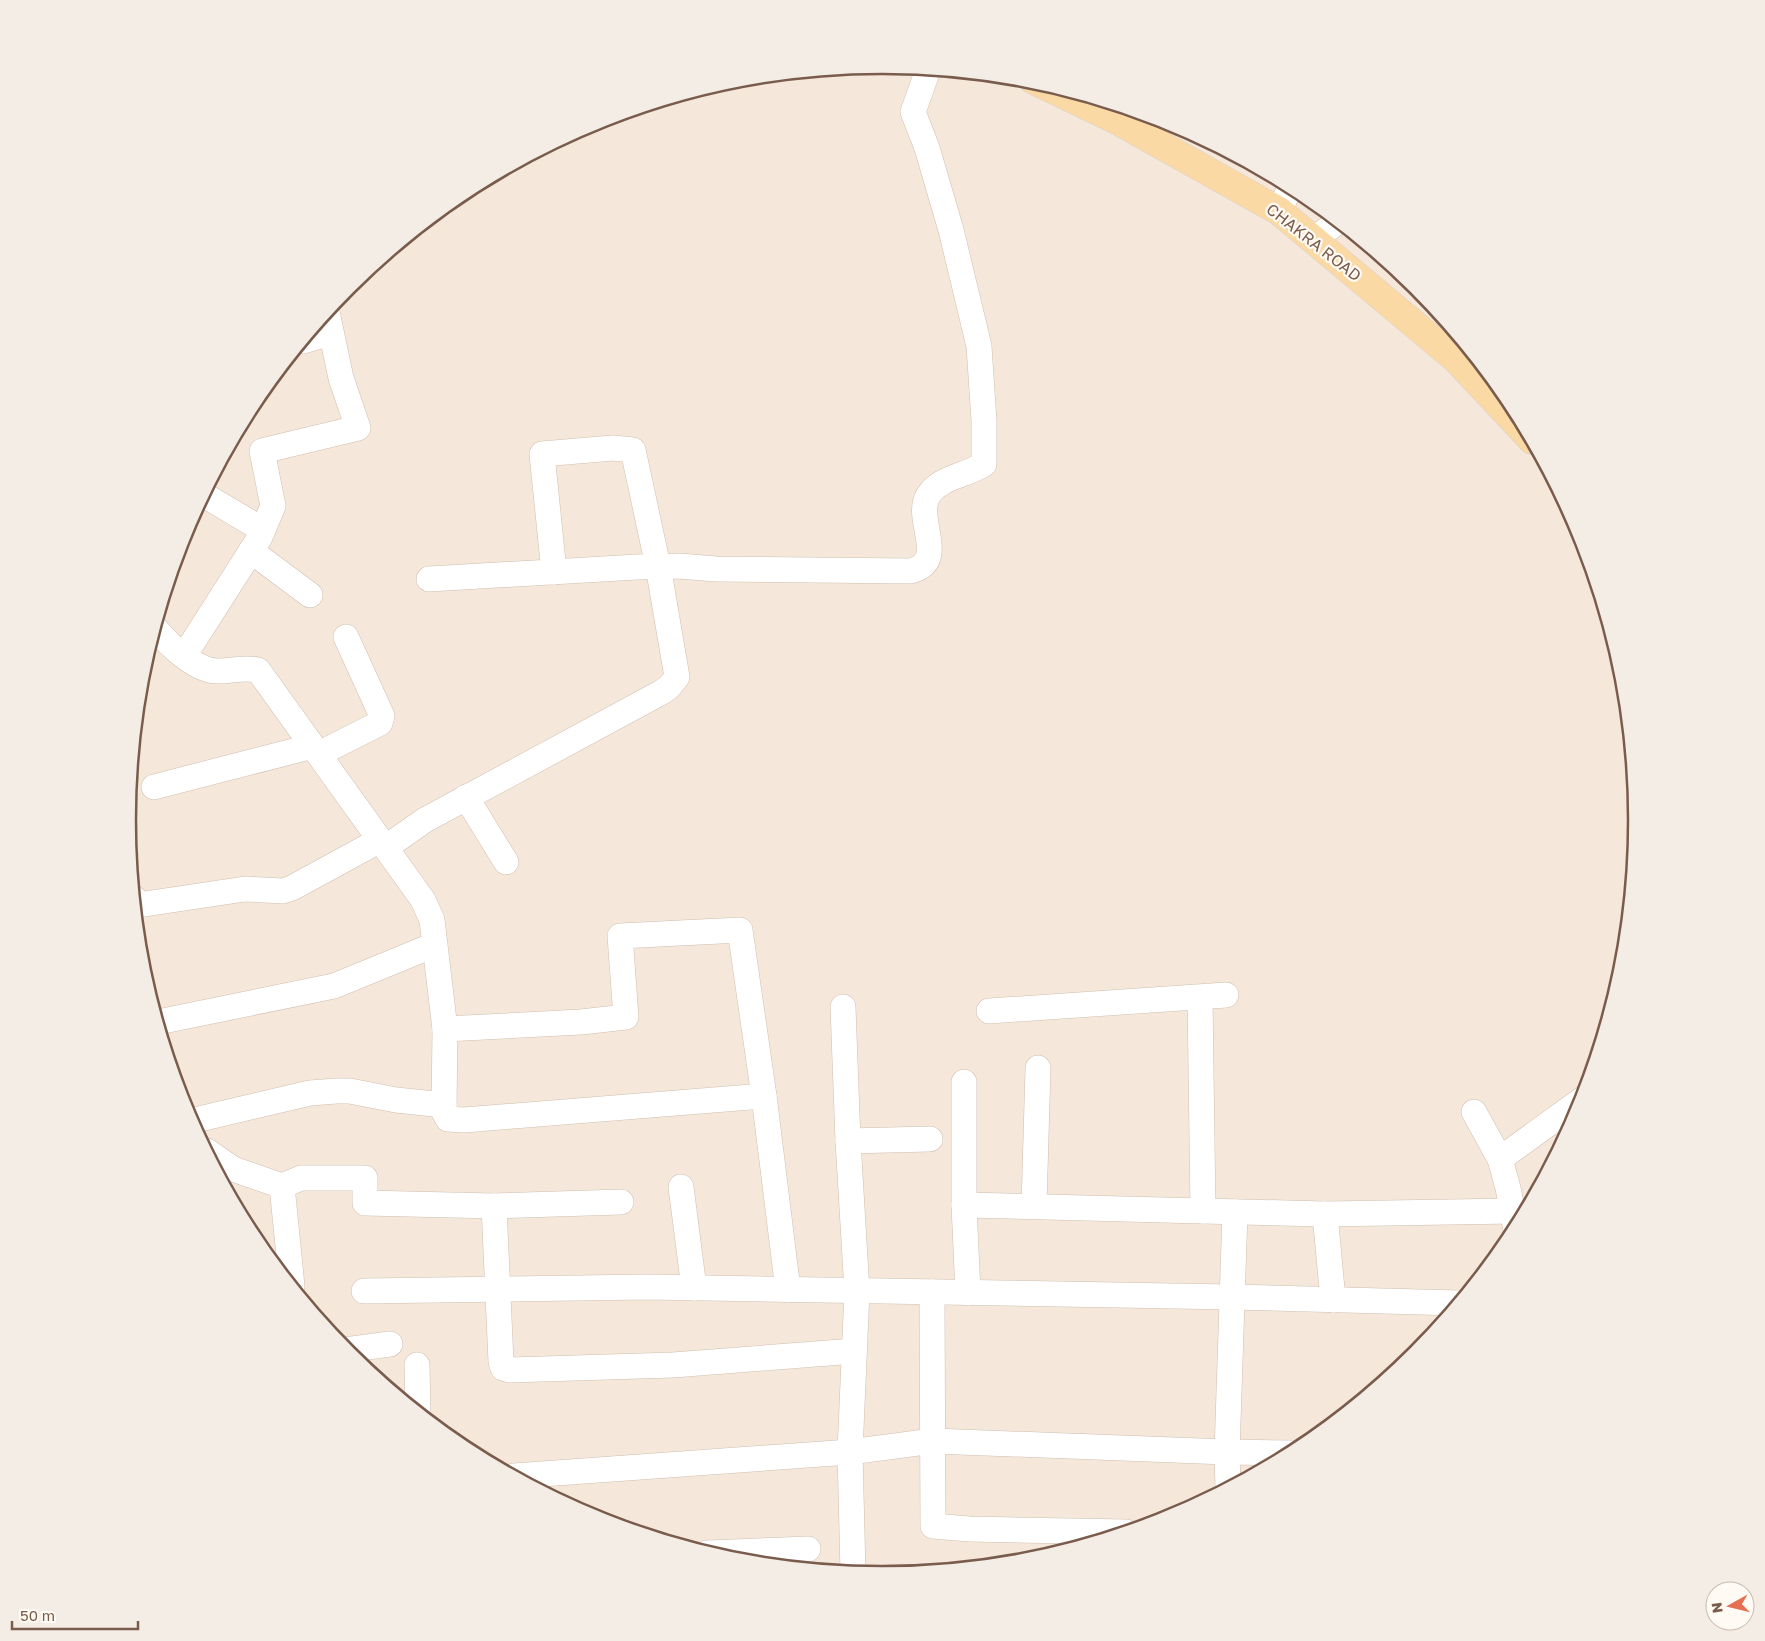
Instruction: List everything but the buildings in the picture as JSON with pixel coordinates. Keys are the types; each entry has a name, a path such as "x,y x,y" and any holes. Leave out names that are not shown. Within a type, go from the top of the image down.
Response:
{"main road":[{"name":"CHAKRA ROAD","path":"1096,105 1124,116 1279,211 1457,360 1509,415"}],"street":[{"path":"429,579 658,566 846,572 911,571 920,569 928,561 930,549 925,510 926,498 935,486 975,470 984,464 984,421 979,346 951,230 927,148 913,112 926,75"},
{"path":"1279,211 1287,194"},
{"path":"1313,239 1333,225"},
{"path":"184,656 257,541 273,506 262,451 358,428 341,378 329,323"},
{"path":"141,905 245,889 283,891 292,888 388,840 669,687 676,677 658,566 633,450 613,448 542,454 554,572"},
{"path":"209,499 257,541 310,595"},
{"path":"160,633 197,666 212,671 244,668 258,670 316,750 388,840 432,920 445,1029 444,1112 448,1119 464,1120 764,1096"},
{"path":"154,787 316,750 380,723 382,716 346,636"},
{"path":"466,798 506,862"},
{"path":"445,1029 581,1022 626,1017 620,936 740,930 764,1096 788,1290"},
{"path":"163,1021 334,986 434,946"},
{"path":"989,1011 1226,995"},
{"path":"1200,998 1203,1211"},
{"path":"843,1006 848,1141 857,1291 850,1452 852,1566"},
{"path":"1034,1206 1038,1068"},
{"path":"964,1082 964,1204 968,1293"},
{"path":"199,1120 310,1094 336,1091 350,1091 396,1100 444,1105"},
{"path":"1500,1159 1572,1107"},
{"path":"1474,1112 1500,1159 1514,1217"},
{"path":"848,1141 930,1139"},
{"path":"217,1158 233,1169 282,1186 301,1178 365,1178 365,1203 494,1206 621,1202"},
{"path":"282,1186 291,1276"},
{"path":"681,1187 694,1288"},
{"path":"964,1204 1512,1221"},
{"path":"494,1206 501,1362 503,1368 509,1370 673,1365 854,1351"},
{"path":"1228,1482 1227,1452 1235,1212"},
{"path":"1325,1214 1333,1300"},
{"path":"364,1291 648,1287 1232,1297 1452,1303"},
{"path":"932,1292 932,1526 969,1529 1111,1532"},
{"path":"354,1349 390,1344"},
{"path":"417,1365 418,1405"},
{"path":"531,1479 850,1452 933,1442 1278,1453"},
{"path":"733,1552 808,1549"}],"shaded area":[{"path":"834,75 931,75 980,80 1076,99 1123,113 1213,151 1256,174 1337,228 1375,259 1411,292 1475,366 1529,447 1552,490 1590,580 1604,627 1623,723 1628,772 1628,869 1623,918 1604,1014 1590,1061 1552,1151 1529,1194 1475,1275 1444,1313 1411,1349 1337,1413 1256,1467 1213,1490 1123,1528 1076,1542 980,1561 931,1566 834,1566 785,1561 689,1542 642,1528 552,1490 509,1467 428,1413 390,1382 354,1349 290,1275 236,1194 213,1151 175,1061 161,1014 142,918 137,869 137,772 142,723 161,627 175,580 213,490 236,447 290,366 321,328 354,292 428,228 509,174 552,151 642,113 689,99 785,80"}]}
